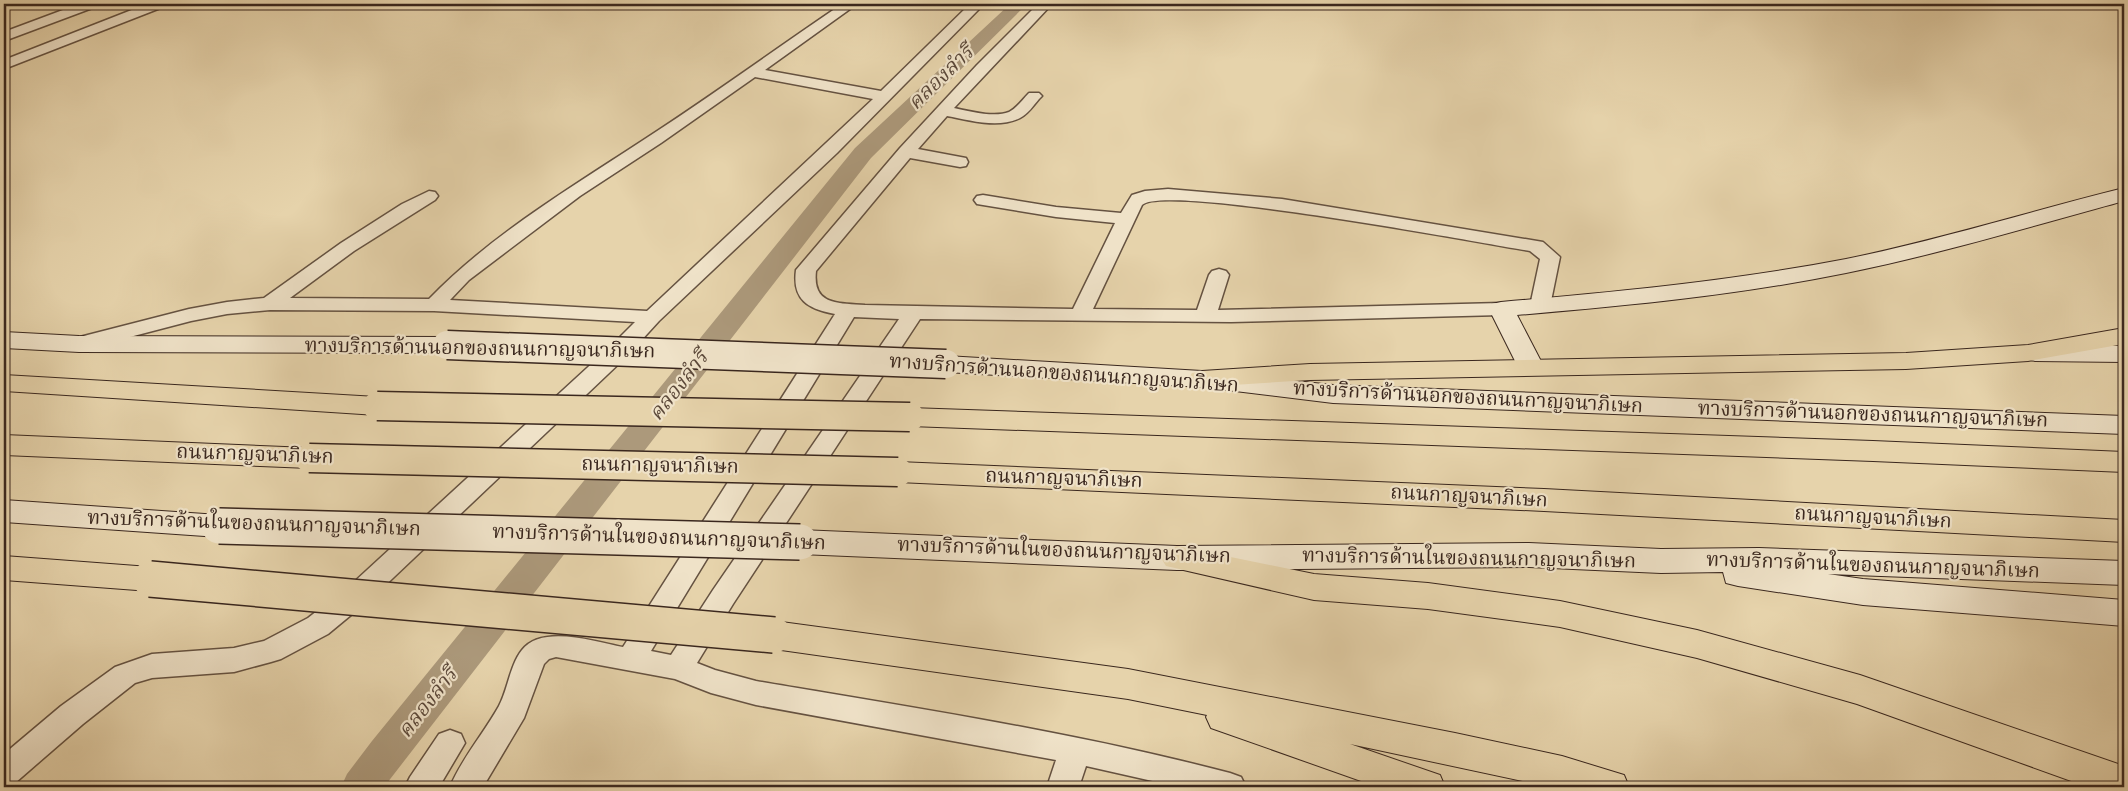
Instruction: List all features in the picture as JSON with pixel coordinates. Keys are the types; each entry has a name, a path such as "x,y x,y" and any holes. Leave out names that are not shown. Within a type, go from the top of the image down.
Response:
{"main road":[{"path":"1532,368 1501,310 1737,285 1848,265 1922,248 2124,194"},
{"path":"2028,352 2124,336"},
{"name":"ทางบริการด้านนอกของถนนกาญจนาภิเษก","path":"4,340 79,344 447,345 946,364 1202,379 1332,394 2124,424"},
{"path":"1202,379 1310,372 1831,364 2028,352 2124,354"},
{"path":"4,383 377,406 910,417 1864,450 2124,462"},
{"name":"ถนนกาญจนาภิเษก","path":"4,445 308,458 898,472 1514,499 2124,531"},
{"name":"ทางบริการด้านในของถนนกาญจนาภิเษก","path":"4,511 220,526 800,542 1177,558 1529,555 1661,561 1758,560 2124,573"},
{"path":"1177,558 1314,587 1428,596 1560,614 1697,644 1860,690 2124,783"},
{"path":"1661,561 1761,578 1863,592 2124,613"},
{"path":"4,568 150,579 774,635 1128,684 1455,749 1562,773 1610,787"},
{"path":"1128,684 1426,787"}],"street":[{"path":"4,30 71,4"},
{"path":"4,37 90,4"},
{"path":"4,65 158,4"},
{"path":"434,305 469,270 574,192 656,140 850,4"},
{"path":"8,765 124,675 152,666 234,660 271,651 318,626 364,589 619,351 885,96 977,4"},
{"path":"1045,4 1011,37 906,152 806,270 804,283 807,294 817,302 848,310 1081,314 1350,315 1501,310"},
{"path":"752,72 885,96"},
{"path":"943,111 993,117 1010,117 1015,115 1034,96"},
{"path":"906,152 960,162"},
{"path":"1081,314 1126,219 1138,200 1145,196 1168,194 1282,204 1536,246 1550,256 1540,306"},
{"path":"270,304 347,245 429,196"},
{"path":"983,200 1056,212 1126,219"},
{"path":"1206,315 1218,274"},
{"path":"79,344 189,315 227,308 270,304 434,305 658,312"},
{"path":"631,659 848,310"},
{"path":"678,668 723,597 914,312"},
{"path":"466,787 513,709 532,658 540,650 556,646 678,668 711,681 756,693 1075,750 1151,766 1230,787"},
{"path":"420,787 450,743"},
{"path":"1063,787 1075,750"}],"waterway":[{"name":"คลองลำรี","path":"361,787 386,753 863,153 1019,4"}]}
